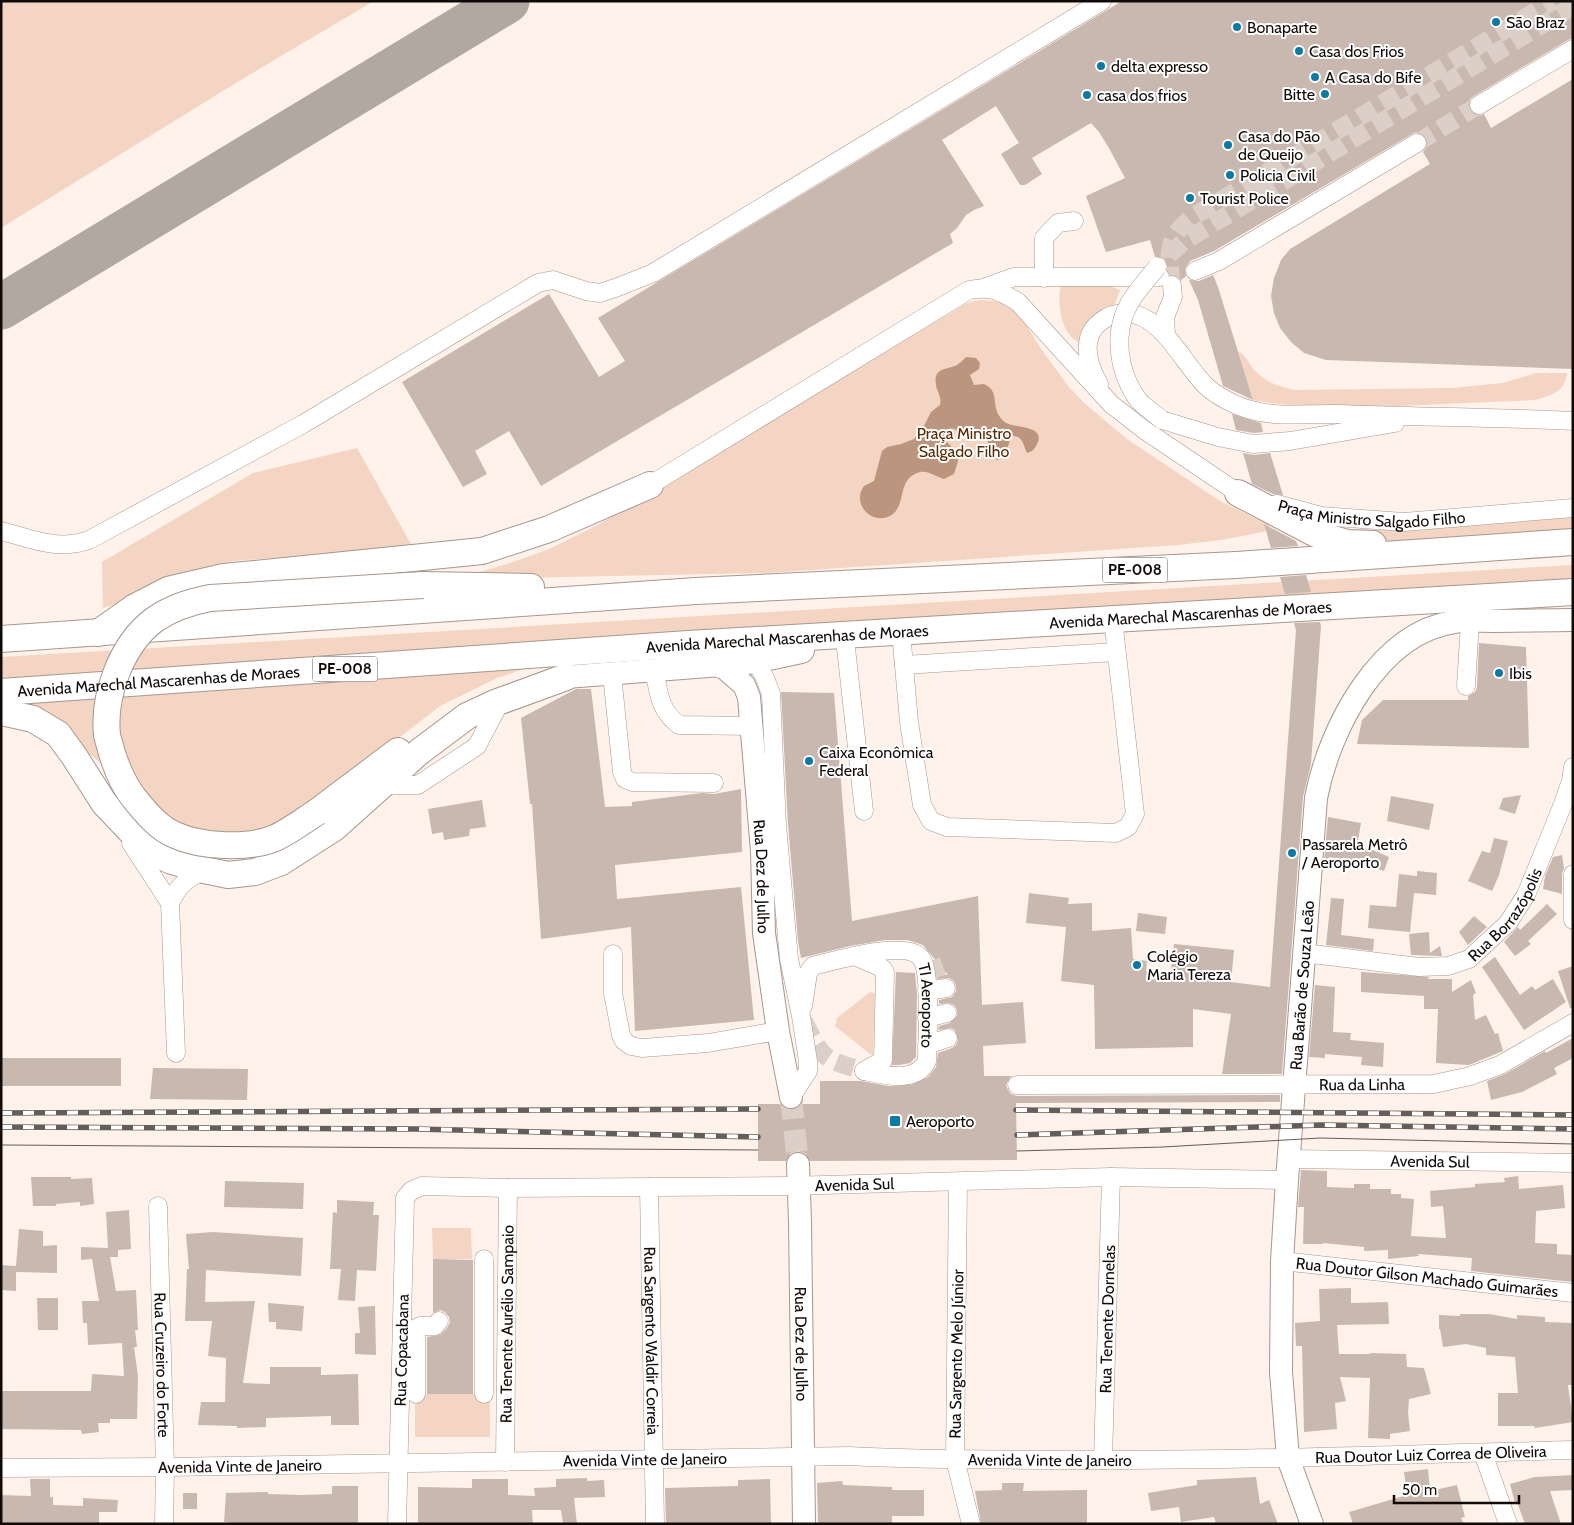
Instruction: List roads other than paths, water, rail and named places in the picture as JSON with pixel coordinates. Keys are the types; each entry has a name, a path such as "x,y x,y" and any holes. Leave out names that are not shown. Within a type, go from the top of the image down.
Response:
{"highway":[{"path":"425,585 519,558 569,535 608,513 650,485"},
{"path":"97,634 135,608 168,590 224,577 482,552 549,529 650,485"},
{"path":"1238,493 1316,534 1347,543 1466,550"},
{"name":"PE-008","path":"1,639 97,634 696,591 1208,566 1573,542"},
{"path":"566,677 535,678 505,683 456,707 295,828 273,838 252,843 208,844 174,835 160,826 127,790 118,771 107,736 109,694 121,661 132,644 153,621 177,607 192,602 210,598 425,585 696,591"},
{"name":"Avenida Marechal Mascarenhas de Moraes","path":"1,692 679,645 857,636 1573,592"},
{"path":"1528,594 1573,611"},
{"path":"721,665 755,660 857,636"},
{"path":"1,712 34,719 58,734 104,803 154,853 172,861 228,875 255,872 280,862 334,828 419,752 467,716 501,700 566,677"}],"main road":[{"name":"Rua Barão de Souza Leão","path":"1312,1524 1288,1458 1281,1372 1282,1261 1287,1170 1316,798 1326,756 1339,726 1361,690 1390,654 1422,632 1454,622 1573,620"},
{"path":"566,677 721,665"},
{"name":"Rua Dez de Julho","path":"721,665 744,685 748,697 762,851 764,933 778,1031 791,1097"},
{"name":"Rua Dez de Julho","path":"799,1175 804,1524"}],"street":[{"path":"1,531 57,546 75,545 89,540 304,424 538,283 553,280 586,291 600,293 653,273 1102,1"},
{"path":"1479,105 1573,49"},
{"path":"1195,271 1219,261 1417,143"},
{"path":"1044,278 1044,238 1058,223 1074,221"},
{"path":"650,485 969,290 983,288 1014,277 1163,276 1173,297 1165,317 1166,335"},
{"name":"Praça Ministro Salgado Filho","path":"1163,276 1129,304 1123,320 1120,339 1121,360 1125,377 1137,398 1162,420 1218,437 1253,444 1290,441 1425,418"},
{"name":"Praça Ministro Salgado Filho","path":"983,288 1000,291 1018,302 1111,404 1143,429 1238,493 1321,516 1404,522 1573,508"},
{"name":"Praça Ministro Salgado Filho","path":"1111,404 1096,378 1090,360 1088,345 1091,334 1096,326 1114,315 1126,313 1140,316 1155,325 1166,335 1206,386 1220,396 1249,410 1275,415 1331,414 1573,421"},
{"path":"901,632 909,722 922,806 931,821 947,827 1116,833 1128,827 1135,814 1113,619"},
{"path":"1466,686 1470,622"},
{"path":"857,636 864,811"},
{"path":"904,665 1116,652"},
{"path":"755,660 771,694 777,825 789,959 808,1052 808,1071 791,1097"},
{"path":"654,670 663,709 669,718 679,725 752,726"},
{"path":"612,674 622,772 625,779 633,782 714,783"},
{"name":"Rua Borrazópolis","path":"1304,952 1418,967 1448,966 1469,959 1508,922 1526,895 1563,804 1573,767"},
{"path":"104,803 170,903"},
{"path":"762,903 781,868"},
{"path":"176,1052 170,903 176,890 184,881 204,870"},
{"path":"1573,874 1573,920"},
{"name":"TI Aeroporto","path":"801,1016 808,973 813,966 891,950 910,950 915,952 920,956 926,972 928,1060 922,1070 910,1075 888,1076 864,1071 883,1060 885,972 882,968 857,957"},
{"path":"612,954 613,993 621,1035 624,1041 631,1046 642,1048 708,1043 778,1031"},
{"path":"927,991 946,988"},
{"path":"927,1018 947,1013"},
{"name":"Rua da Linha","path":"1017,1085 1434,1084 1470,1076 1500,1065 1573,1023"},
{"path":"927,1045 948,1038"},
{"name":"Avenida Sul","path":"422,1186 508,1188 649,1187 799,1175 958,1182 1573,1162"},
{"name":"Rua Tenente Dornelas","path":"1103,1460 1111,1177"},
{"name":"Rua Sargento Melo Júnior","path":"958,1182 955,1459 971,1524"},
{"name":"Rua Copacabana","path":"397,1524 405,1198 411,1191 422,1186"},
{"name":"Rua Sargento Waldir Correia","path":"649,1187 655,1524"},
{"name":"Rua Tenente Aurélio Sampaio","path":"505,1462 508,1188"},
{"name":"Rua Cruzeiro do Forte","path":"158,1206 165,1467 164,1524"},
{"path":"484,1259 484,1394"},
{"name":"Rua Doutor Gilson Machado Guimarães","path":"1282,1261 1573,1293"},
{"path":"402,1315 422,1316 442,1321 436,1326 420,1326 416,1328 416,1394"},
{"name":"Rua Doutor Luiz Correa de Oliveira","path":"1288,1458 1573,1450"},
{"path":"1483,1453 1508,1524"},
{"name":"Avenida Vinte de Janeiro","path":"1,1468 850,1456 1103,1460 1288,1458"}],"tunnel":[{"path":"1172,285 1170,256 1173,240 1183,225 1191,218 1553,1"},
{"path":"1169,255 1183,242 1573,6"},
{"path":"1417,143 1479,105"},
{"path":"926,972 946,965"},
{"path":"804,1021 816,1044 826,1056 840,1064 864,1071"},
{"path":"791,1097 798,1164"}],"tram line":[{"path":"1017,1151 1163,1147 1320,1138 1573,1144"},
{"path":"1,1145 758,1150"}],"railway":[{"path":"1,1113 758,1109"},
{"path":"1016,1110 1573,1115"},
{"path":"1017,1135 1321,1125 1573,1129"},
{"path":"1,1127 415,1129 758,1137"}],"place":[{"name":"São Braz","path":"1496,22"},
{"name":"Bonaparte","path":"1237,27"},
{"name":"Casa dos Frios","path":"1299,51"},
{"name":"delta expresso","path":"1101,66"},
{"name":"A Casa do Bife","path":"1315,77"},
{"name":"Bitte","path":"1325,94"},
{"name":"casa dos frios","path":"1087,95"},
{"name":"Casa do Pão de Queijo","path":"1228,145"},
{"name":"Policia Civil","path":"1230,175"},
{"name":"Tourist Police","path":"1190,198"},
{"name":"Ibis","path":"1499,673"},
{"name":"Caixa Econômica Federal","path":"809,761"},
{"name":"Passarela Metrô / Aeroporto","path":"1292,853"},
{"name":"Colégio Maria Tereza","path":"1137,965"},
{"name":"Aeroporto","path":"895,1121"}]}
